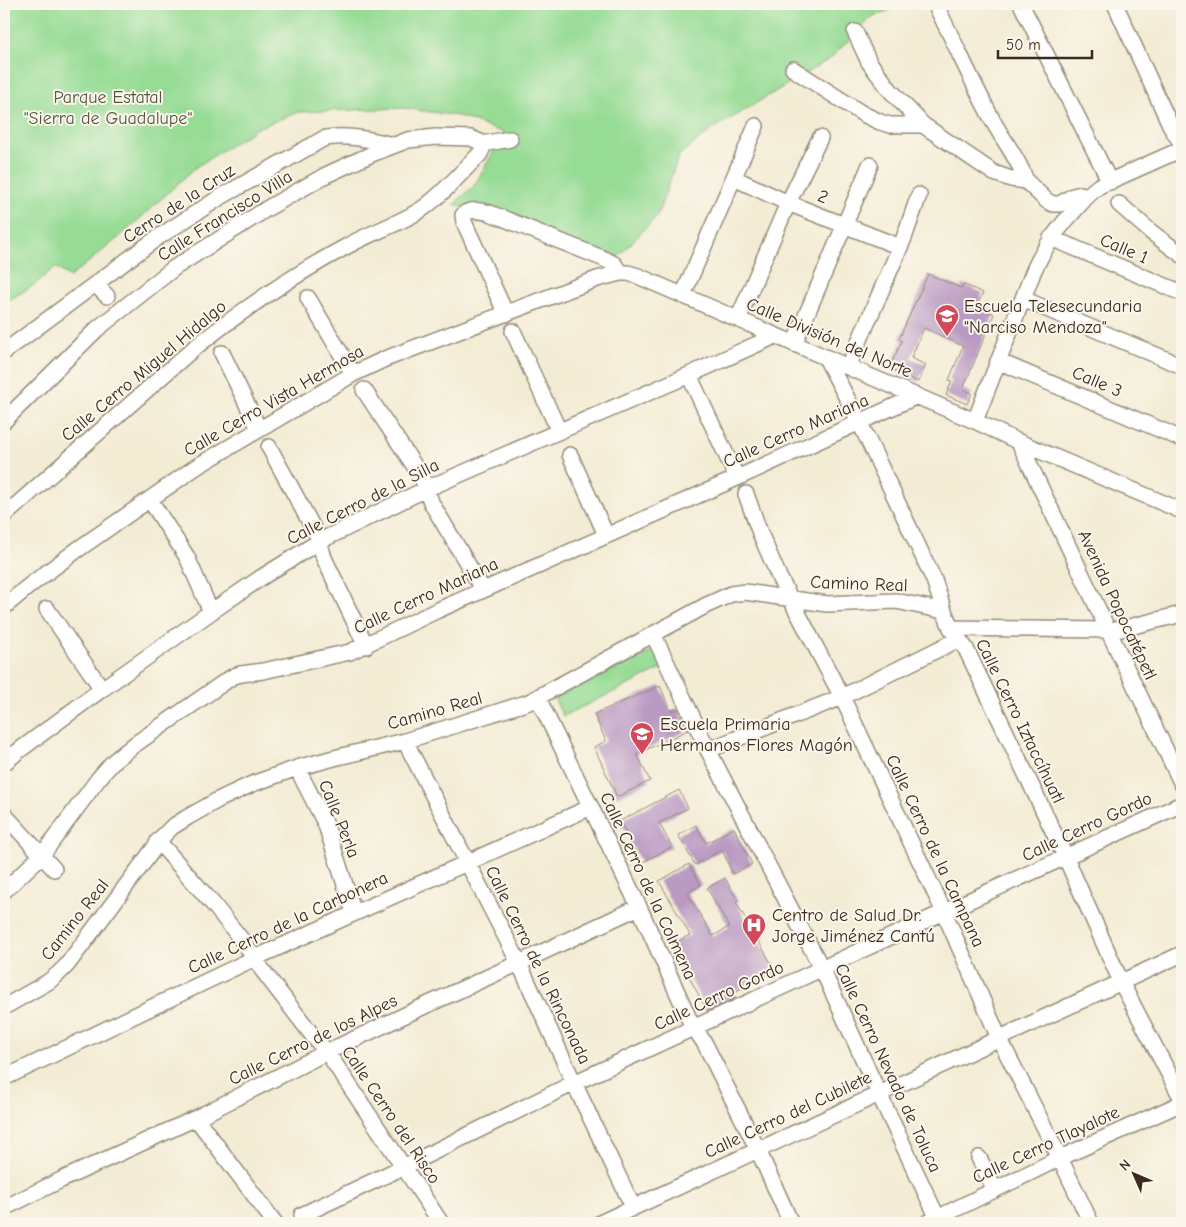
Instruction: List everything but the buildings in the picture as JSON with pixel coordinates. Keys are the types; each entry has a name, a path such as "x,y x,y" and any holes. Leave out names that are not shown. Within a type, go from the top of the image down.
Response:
{"street":[{"path":"1021,4 1110,182"},
{"path":"1115,4 1172,129 1182,144"},
{"path":"937,8 994,122 1023,170 1026,182"},
{"path":"855,32 869,62 890,90 923,125 994,174 1026,182 1047,201 1056,205 1073,196 1081,194 1088,196"},
{"path":"793,69 863,114 880,122 890,125 923,125"},
{"path":"683,295 756,126"},
{"name":"Cerro de la Cruz","path":"4,352 157,238 219,198 267,177 323,139 332,136 376,140 392,146"},
{"name":"Calle Francisco Villa","path":"4,421 97,329 174,268 268,208 326,176 408,140 436,137 471,138 482,144 510,139"},
{"path":"738,319 788,203 820,138"},
{"name":"Calle Cerro Miguel Hidalgo","path":"4,516 213,333 295,275 351,243 419,211 436,198 480,154 483,147 482,144"},
{"path":"975,421 1034,270 1051,238 1099,186 1182,149"},
{"path":"794,344 870,165"},
{"name":"2","path":"734,178 788,203 900,247"},
{"path":"848,367 900,247 919,195"},
{"path":"1119,204 1151,232 1182,255"},
{"name":"Calle División del Norte","path":"506,314 464,222 463,215 467,211 475,210 490,213 602,258 614,264 620,273 638,276 683,295 1182,511"},
{"name":"Calle 1","path":"1051,238 1182,294"},
{"name":"Calle Cerro Vista Hermosa","path":"4,607 77,550 196,467 353,374 385,359 597,279 620,273"},
{"path":"95,284 106,296"},
{"path":"308,298 353,374"},
{"path":"1023,299 1182,366"},
{"path":"513,331 559,432"},
{"name":"Calle Cerro de la Silla","path":"4,763 102,689 211,612 320,541 426,489 775,336"},
{"path":"222,353 259,429"},
{"name":"Calle Cerro Iztaccíhuatl","path":"826,358 860,422 934,580 944,611 970,657 1066,858 1121,982 1182,1101"},
{"name":"Calle 3","path":"998,361 1182,439"},
{"path":"689,375 737,478"},
{"path":"364,390 421,476 432,504 484,590"},
{"name":"Calle Cerro Mariana","path":"4,891 42,855 99,778 114,761 234,676 350,652 366,646 436,611 917,396"},
{"name":"Avenida Popocatépetl","path":"1019,442 1182,784"},
{"path":"269,447 320,541 324,558 366,646"},
{"path":"570,454 606,535"},
{"name":"Calle Cerro de la Campana","path":"746,494 780,579 842,697 944,912 999,1038 1091,1223"},
{"path":"150,500 187,557 211,612"},
{"name":"Camino Real","path":"4,1007 57,975 77,951 158,841 172,827 218,800 252,784 297,768 405,741 538,698 653,634 731,594 745,592 760,593 790,600 828,604 896,601 944,611"},
{"path":"47,609 102,689"},
{"path":"708,750 842,697 955,633 1120,629 1182,614"},
{"name":"Calle Cerro Nevado de Toluca","path":"653,634 708,750 822,969 935,1222"},
{"name":"Calle Cerro de la Colmena","path":"538,698 639,907 690,1021 705,1044 758,1150 791,1223"},
{"name":"Calle Cerro de la Rinconada","path":"405,741 519,963 633,1207"},
{"name":"Calle Perla","path":"297,768 326,826 354,913"},
{"name":"Calle Cerro Gordo","path":"302,1214 574,1084 1182,804"},
{"name":"Calle Cerro de la Carbonera","path":"4,1078 255,958 591,807"},
{"path":"4,814 54,869"},
{"name":"Calle Cerro del Risco","path":"158,841 212,904 327,1052 441,1223"},
{"name":"Calle Cerro de los Alpes","path":"4,1208 196,1118 327,1052 639,907"},
{"name":"Calle Cerro del Cubilete","path":"606,1222 633,1207 1182,954"},
{"name":"Calle Cerro Tlayalote","path":"935,1222 1060,1158 1182,1101"},
{"path":"196,1118 275,1223"},
{"path":"979,1158 995,1190"}],"green space":[{"name":"Parque Estatal \"Sierra de Guadalupe\"","path":"4,4 907,4 873,16 831,58 713,129 679,155 657,216 614,261 454,204 474,186 504,133 459,116 403,108 299,112 259,127 196,167 123,234 70,277 55,267 34,285 4,303"},
{"path":"657,649 666,667 563,716 554,698"}],"place":[{"name":"Escuela Telesecundaria \"Narciso Mendoza\"","path":"947,337"},
{"name":"Escuela Primaria Hermanos Flores Magón","path":"642,755"},
{"name":"Centro de Salud Dr. Jorge Jiménez Cantú","path":"754,946"}]}
